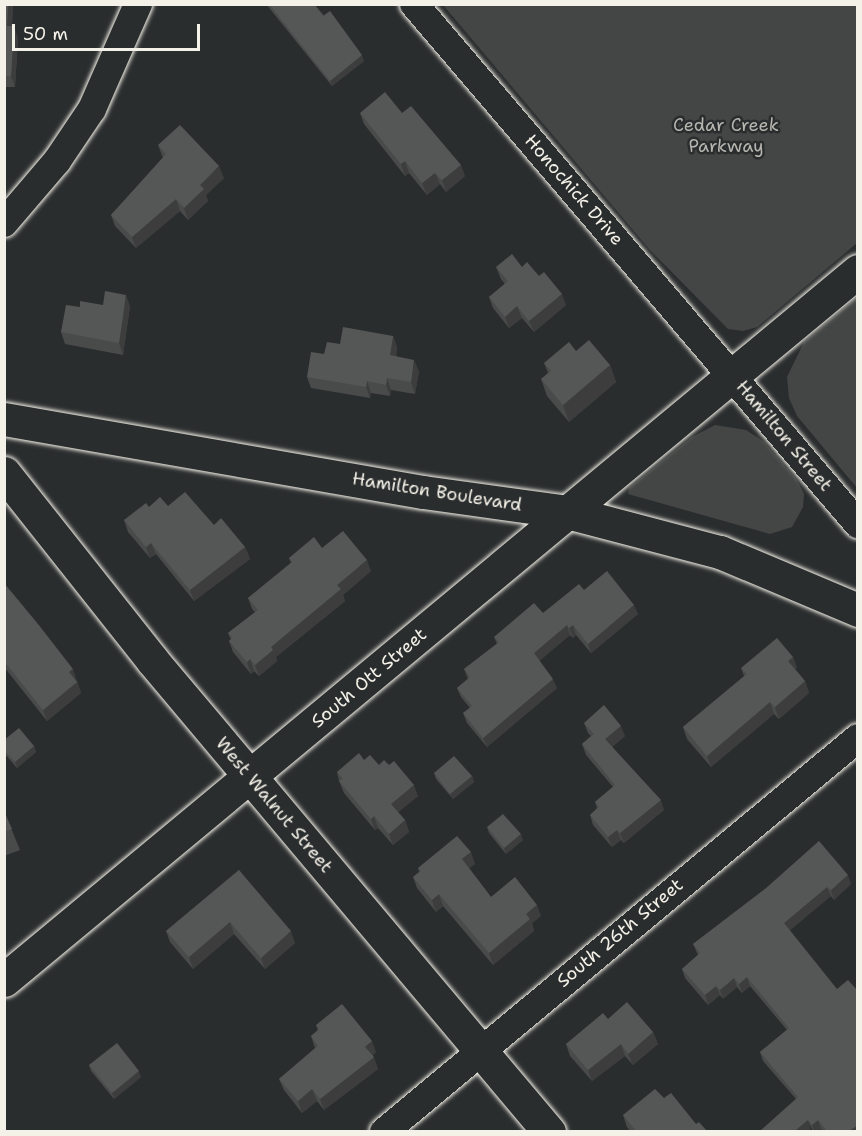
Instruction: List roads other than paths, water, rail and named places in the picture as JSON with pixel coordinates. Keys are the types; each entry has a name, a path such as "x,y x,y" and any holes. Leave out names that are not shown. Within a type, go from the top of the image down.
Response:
{"street":[{"path":"4,223 57,161 92,109 111,72 138,4"},
{"name":"Honochick Drive","path":"414,4 734,375"},
{"name":"South Ott Street","path":"4,980 251,778 858,271"},
{"name":"Hamilton Street","path":"734,375 858,524"},
{"name":"Hamilton Boulevard","path":"4,419 423,492 567,512 720,552 858,610"},
{"name":"West Walnut Street","path":"4,473 152,660 549,1131"},
{"name":"South 26th Street","path":"384,1131 858,738"}],"park label":[{"name":"Cedar Creek Parkway","path":"726,136"}]}
